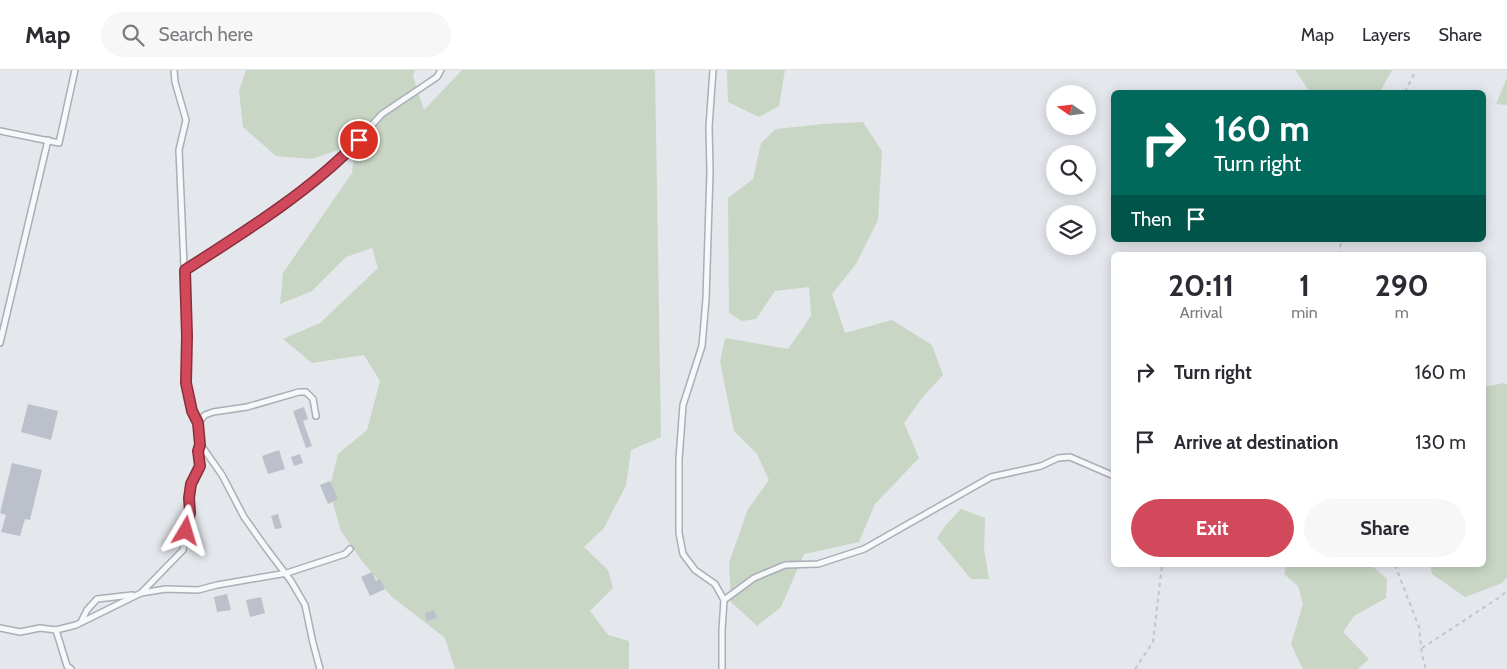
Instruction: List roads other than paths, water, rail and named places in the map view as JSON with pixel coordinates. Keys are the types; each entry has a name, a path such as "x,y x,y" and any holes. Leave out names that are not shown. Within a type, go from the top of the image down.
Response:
{"lane":[{"path":"0,131 59,143 75,70"},
{"path":"0,628 20,632 40,628 56,630 76,625 139,594 183,550 190,513 189,498 191,484 200,466 198,451 200,445 198,423 192,411 186,383 187,336 179,150 186,120 175,82 174,70"},
{"path":"185,270 239,236 309,185 347,152 382,114 437,77 441,70"},
{"path":"713,70 709,127 710,172 706,299 702,346 683,405 679,459 679,533 684,554 695,570 714,584 724,600 722,669"},
{"path":"0,343 48,140"},
{"path":"198,423 205,415 213,412 247,407 299,392 306,392 314,399 316,416"},
{"path":"200,445 222,475 244,516 305,605 312,643 320,669"},
{"path":"724,600 754,578 785,565 818,564 864,549 992,477 1041,466 1058,458 1070,457 1111,475"},
{"path":"81,622 87,610 97,599 166,590 198,590 284,574 345,554 350,549"},
{"path":"56,630 66,666 71,669"}]}
